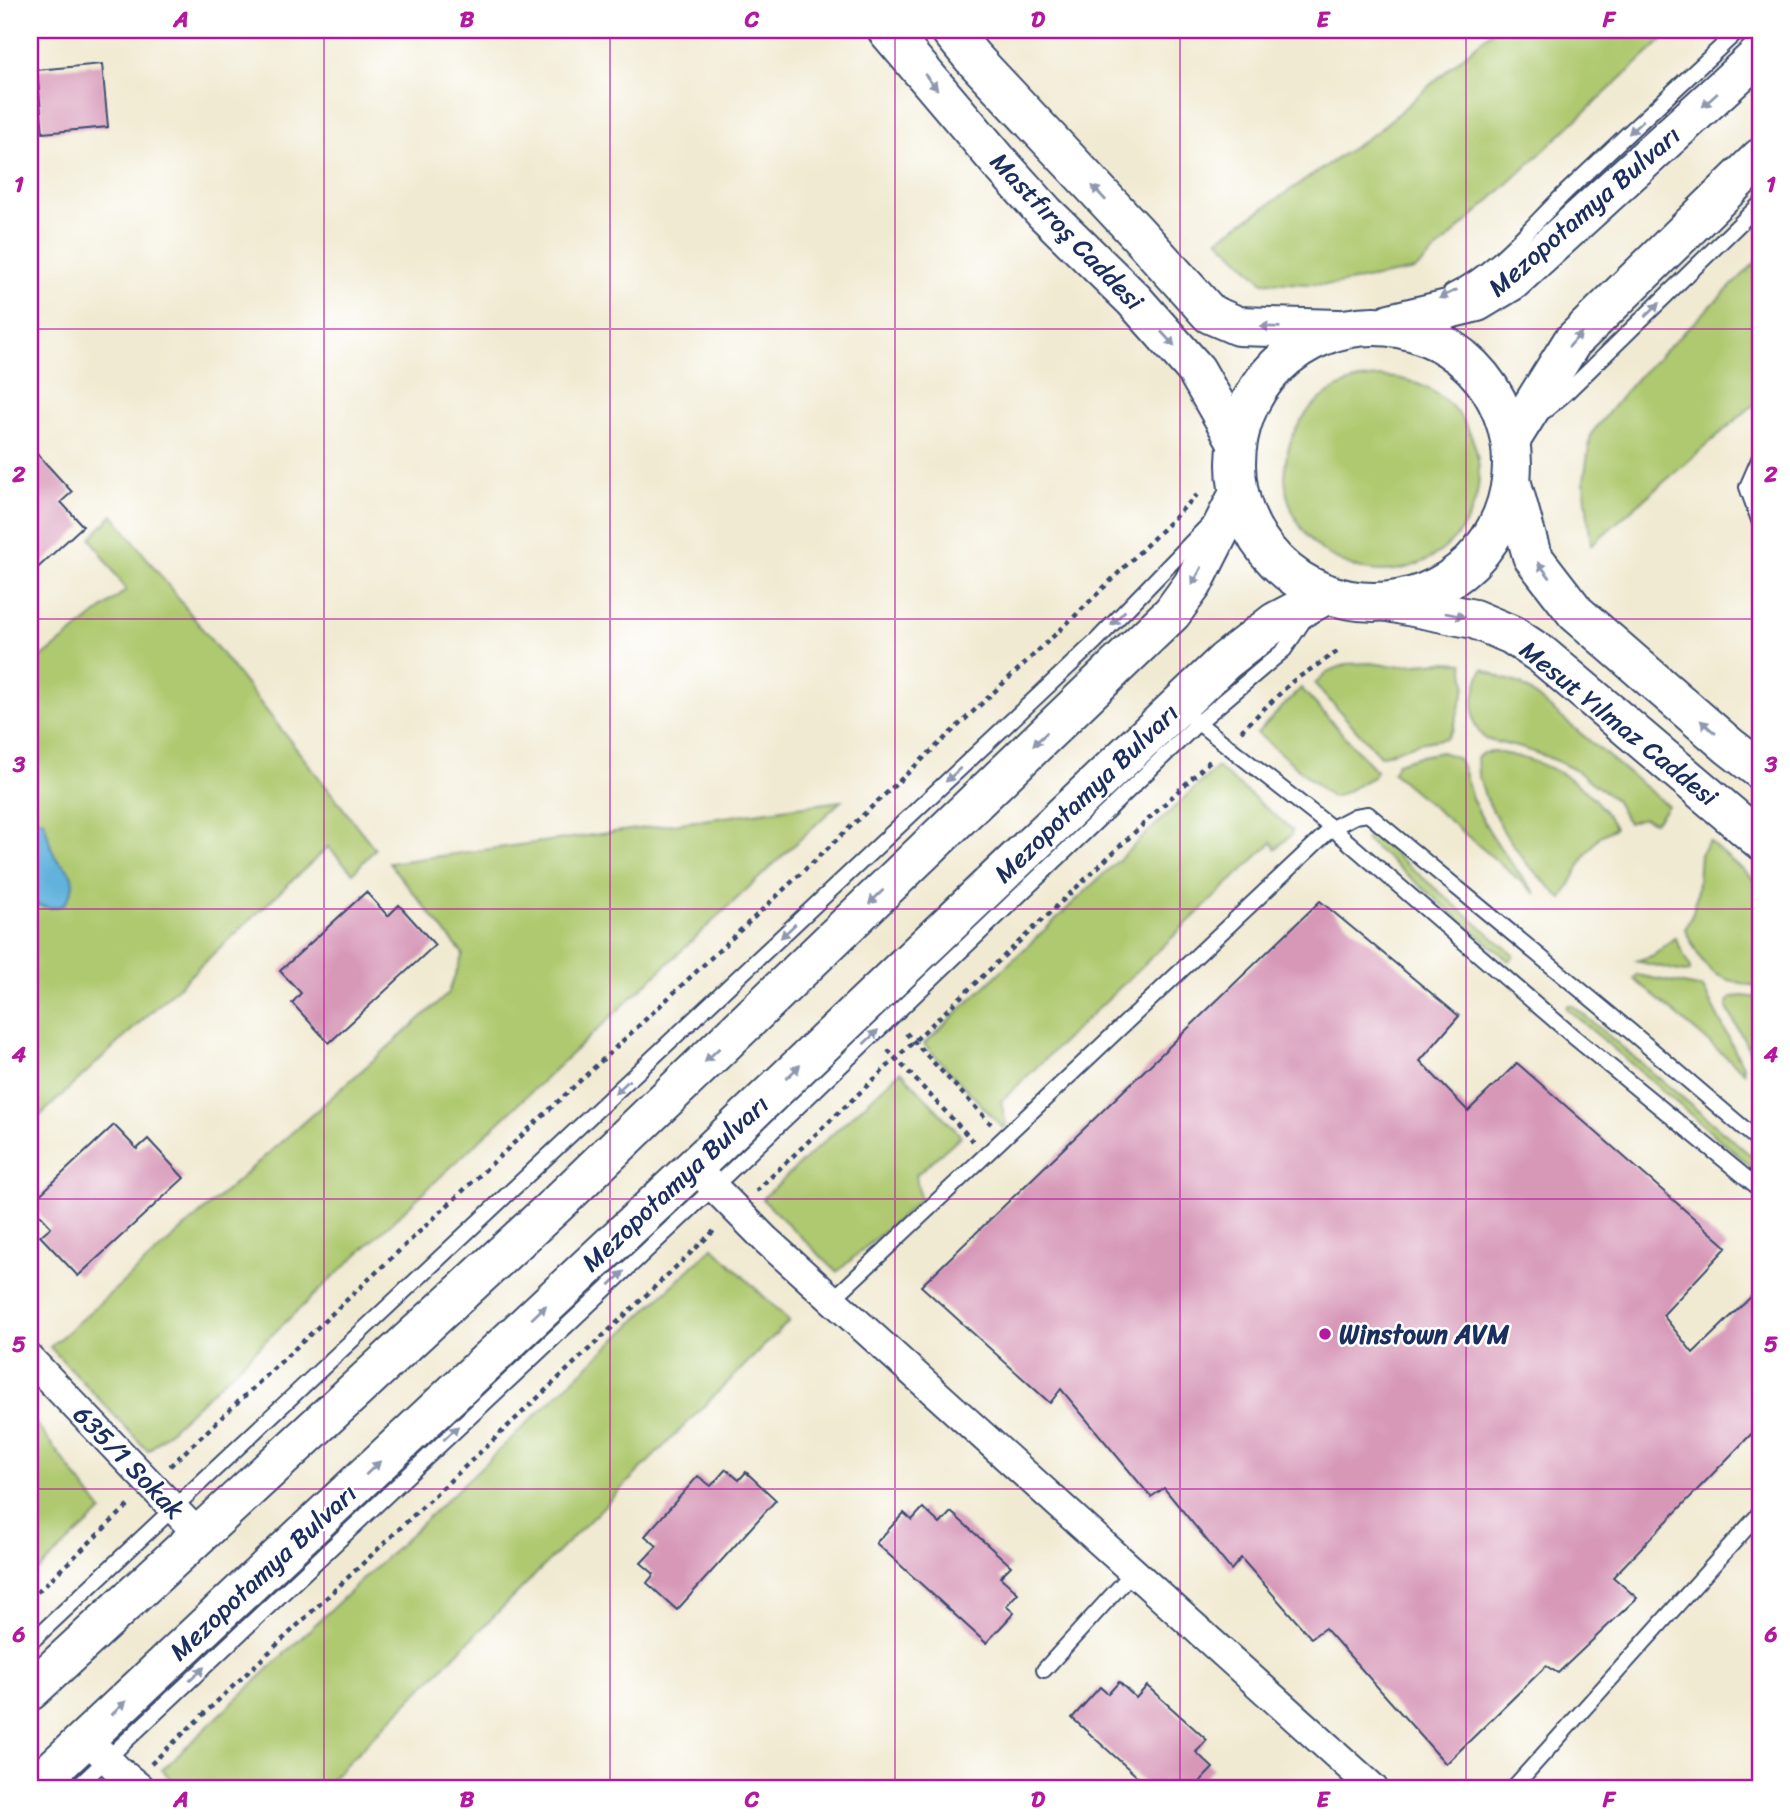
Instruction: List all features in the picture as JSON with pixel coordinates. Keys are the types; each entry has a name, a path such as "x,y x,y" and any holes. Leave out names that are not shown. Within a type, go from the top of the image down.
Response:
{"main road":[{"name":"Mastfıroş Caddesi","path":"887,30 1045,213 1134,300 1196,370 1236,440"},
{"name":"Mastfıroş Caddesi","path":"950,30 1210,314 1238,326 1338,329"},
{"name":"Mezopotamya Bulvarı","path":"1384,325 1478,302 1512,281 1760,54"},
{"path":"1511,438 1572,342 1760,158"},
{"path":"1384,325 1429,335 1467,360 1496,396 1511,438 1512,484 1498,528 1471,565 1433,590 1388,602 1324,596 1269,556 1247,520 1237,497 1236,440 1249,402 1271,369 1302,344 1338,329 1384,325"},
{"name":"Mesut Yılmaz Caddesi","path":"1512,484 1532,556 1576,613 1760,770"},
{"path":"30,1691 187,1522 558,1203 1172,613 1193,584 1237,497"},
{"name":"Mezopotamya Bulvarı","path":"33,1788 97,1749 704,1177 1187,715 1225,661 1275,622 1324,596"},
{"name":"Mesut Yılmaz Caddesi","path":"1388,602 1474,619 1512,635 1542,654 1760,840"}],"street":[{"path":"704,1177 766,1240 1373,1788"},
{"name":"635/1 Sokak","path":"30,1359 187,1522"},
{"path":"97,1749 140,1788"}],"lane":[{"path":"1384,325 1465,285 1493,265 1739,30"},
{"path":"1511,438 1564,394 1760,204"},
{"path":"1760,457 1747,487 1760,523"},
{"path":"1187,715 1332,828 1574,1037 1760,1189"},
{"path":"832,1300 1332,828 1355,816 1368,814 1760,1142"},
{"path":"1513,1788 1760,1513"},
{"path":"30,1643 187,1522"},
{"path":"1045,1670 1133,1572"},
{"path":"76,1788 97,1749"}],"path":[{"path":"30,1599 1066,624 1197,495"},
{"path":"903,1030 1004,1138"},
{"path":"885,1047 985,1154"}],"green space":[{"path":"1493,30 1673,30 1415,270 1332,285 1263,282 1218,239 1379,130"},
{"path":"1760,258 1760,399 1591,545 1584,480 1591,434 1635,380"},
{"path":"1382,377 1419,384 1451,405 1472,437 1479,474 1472,511 1451,543 1419,564 1382,571 1345,564 1313,543 1292,511 1285,474 1292,437 1313,405 1345,384"},
{"path":"113,515 375,849 353,873 328,847 30,1125 30,667 126,590 91,538"},
{"path":"1463,663 1466,685 1453,729 1447,738 1419,743 1380,756 1315,684 1329,671 1347,664 1392,666"},
{"path":"1483,669 1521,684 1668,806 1655,822 1642,818 1628,823 1615,800 1577,771 1551,758 1485,739 1475,725 1473,712 1476,688"},
{"path":"1301,688 1376,771 1373,777 1336,797 1330,796 1257,733"},
{"path":"1441,752 1459,761 1485,824 1536,894 1393,773 1397,763"},
{"path":"1495,752 1531,761 1564,776 1593,798 1615,828 1599,837 1585,856 1562,899 1528,865 1504,832 1485,796 1478,774 1477,757 1483,753"},
{"path":"1217,767 1292,830 1291,835 1276,849 1272,842 1001,1101 1006,1125 1003,1128 924,1044"},
{"path":"841,801 148,1451 50,1347 448,994 463,954 389,863"},
{"path":"1367,833 1514,955 1513,958 1509,961 1366,840"},
{"path":"1709,841 1760,885 1760,987 1730,980 1712,972 1699,956 1685,929 1693,913 1697,894 1700,854"},
{"path":"1675,937 1690,971 1636,961 1654,955"},
{"path":"1637,975 1703,988 1744,1072 1634,979"},
{"path":"1732,997 1760,998 1760,1071 1727,1008"},
{"path":"1572,1005 1760,1163 1760,1174 1566,1008"},
{"path":"901,1071 961,1136 916,1175 920,1200 837,1272 762,1199"},
{"path":"713,1247 789,1321 322,1788 181,1788 162,1770"},
{"path":"30,1416 102,1511 30,1578"}],"water":[{"path":"30,817 44,821 57,860 67,868 73,879 69,897 64,905 51,908 37,905 30,891"}],"building":[{"path":"102,64 108,127 43,133 37,70"},
{"path":"30,446 72,492 61,502 83,526 30,575"},
{"path":"366,892 388,916 399,905 435,945 329,1043 292,1003 301,993 280,971"},
{"name":"Winstown AVM","path":"1320,901 1459,1016 1420,1061 1468,1111 1517,1063 1727,1247 1663,1315 1693,1353 1760,1288 1760,1425 1613,1577 1637,1598 1558,1673 1546,1666 1446,1764 1325,1628 1311,1638 1241,1558 1231,1570 1164,1488 1151,1497 1061,1389 1050,1403 921,1286"},
{"path":"114,1125 137,1149 148,1139 184,1178 78,1276 40,1236 51,1227 30,1204"},
{"path":"726,1469 739,1480 746,1472 776,1500 677,1610 647,1583 654,1574 641,1563 657,1546 645,1536 698,1476 711,1486"},
{"path":"923,1508 940,1524 951,1512 1011,1566 1000,1577 1018,1593 1006,1606 1014,1613 986,1643 876,1543 904,1513 912,1520"},
{"path":"1119,1682 1136,1698 1147,1686 1207,1740 1196,1752 1213,1768 1194,1788 1150,1788 1072,1718 1100,1687 1108,1694"}],"place":[{"name":"Winstown AVM","path":"1325,1334"}]}
